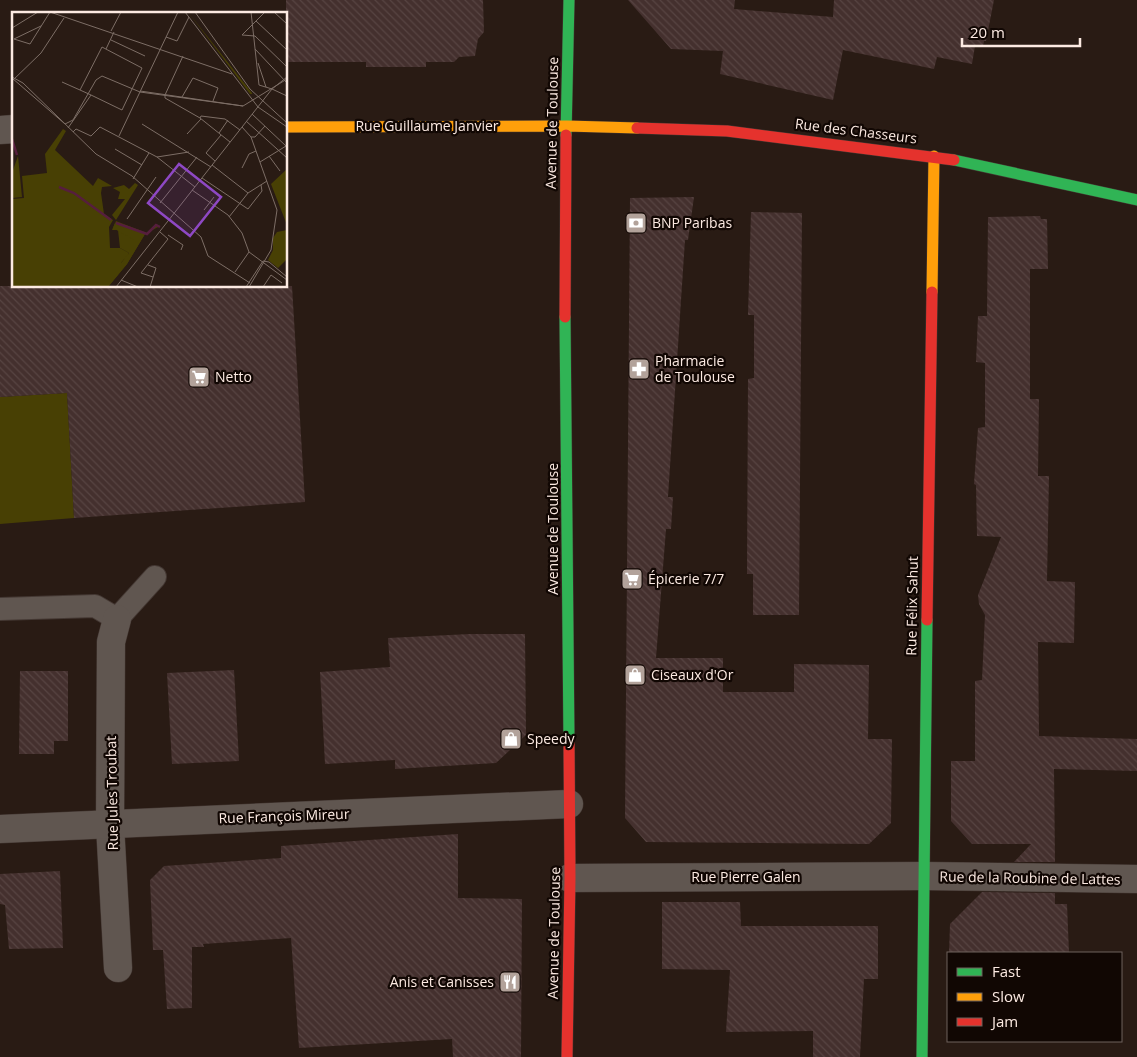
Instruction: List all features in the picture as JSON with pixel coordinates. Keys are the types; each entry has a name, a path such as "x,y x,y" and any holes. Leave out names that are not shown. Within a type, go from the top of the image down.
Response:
{"street":[{"name":"Avenue de Toulouse","path":"567,1057 570,878 564,261 569,0"},
{"name":"Rue Guillaume Janvier","path":"288,127 567,126"},
{"name":"Rue des Chasseurs","path":"567,126 727,131 934,156 1137,200"},
{"name":"Rue Félix Sahut","path":"922,1057 934,156"},
{"name":"Rue Jules Troubat","path":"117,619 111,642 110,825 118,968"},
{"name":"Rue François Mireur","path":"0,829 569,804"},
{"name":"Rue Pierre Galen","path":"570,878 923,876"},
{"name":"Rue de la Roubine de Lattes","path":"923,876 1137,879"}],"lane":[{"path":"0,609 95,606 117,619 155,577"}],"shaded area":[{"path":"67,393 74,518 0,524 0,397"}],"building":[{"path":"286,0 483,0 484,32 478,39 475,56 459,57 454,62 426,62 426,67 366,67 366,62 288,62 288,12 286,12"},
{"path":"628,0 735,0 734,9 833,17 834,0 994,0 986,41 984,41 983,47 975,46 972,64 937,57 934,69 843,50 833,100 720,74 723,51 671,49"},
{"path":"694,197 688,240 685,240 668,497 673,497 671,529 666,529 656,658 723,658 723,692 794,692 794,664 869,665 868,739 892,739 891,823 869,844 646,842 625,818 630,198"},
{"path":"751,212 802,213 799,615 753,615 753,574 747,574 748,379 754,378 754,315 748,315"},
{"path":"1040,216 1041,219 1047,219 1048,269 1030,269 1030,399 1039,399 1038,476 1049,476 1047,581 1075,582 1074,643 1038,642 1039,736 1137,739 1137,771 1054,769 1055,862 1014,862 1031,844 972,844 951,821 951,761 975,761 975,681 982,680 985,615 979,604 978,595 1001,537 977,536 976,485 974,484 978,428 985,427 985,363 976,362 978,316 987,316 988,217"},
{"name":"Netto","path":"0,286 12,286 12,288 288,288 288,286 292,286 305,502 74,518 67,393 0,397"},
{"path":"470,634 525,634 526,735 496,763 395,769 395,760 325,764 320,672 390,667 388,638"},
{"path":"234,670 239,761 172,764 167,673"},
{"path":"20,671 68,671 68,741 54,741 54,754 19,754"},
{"path":"458,834 458,898 522,899 521,1057 453,1057 452,1039 299,1048 291,938 203,944 204,947 192,947 192,1008 167,1009 163,950 153,950 150,880 164,866 281,858 281,846"},
{"path":"60,871 63,948 9,949 5,905 0,904 0,874"},
{"path":"982,892 1055,893 1055,904 1067,904 1069,952 949,952 950,924"},
{"path":"662,902 740,902 741,926 878,926 878,979 864,979 860,1057 813,1057 813,1031 726,1032 730,970 662,969"}],"traffic: fast":[{"path":"566,135 569,0"},
{"path":"954,160 1137,200"},
{"path":"565,317 569,741"},
{"path":"922,1057 927,620"}],"traffic: slow":[{"path":"288,127 567,126 637,128"},
{"path":"932,292 934,156"}],"traffic: jam":[{"path":"637,128 727,131 954,160"},
{"path":"565,317 566,135"},
{"path":"927,620 932,292"},
{"path":"567,1057 570,878 569,741"}],"place":[{"name":"BNP Paribas","path":"636,223"},
{"name":"Pharmacie de Toulouse","path":"639,369"},
{"name":"Netto","path":"199,377"},
{"name":"Épicerie 7/7","path":"632,579"},
{"name":"Ciseaux d'Or","path":"635,675"},
{"name":"Speedy","path":"511,739"},
{"name":"Anis et Canisses","path":"510,982"}]}
